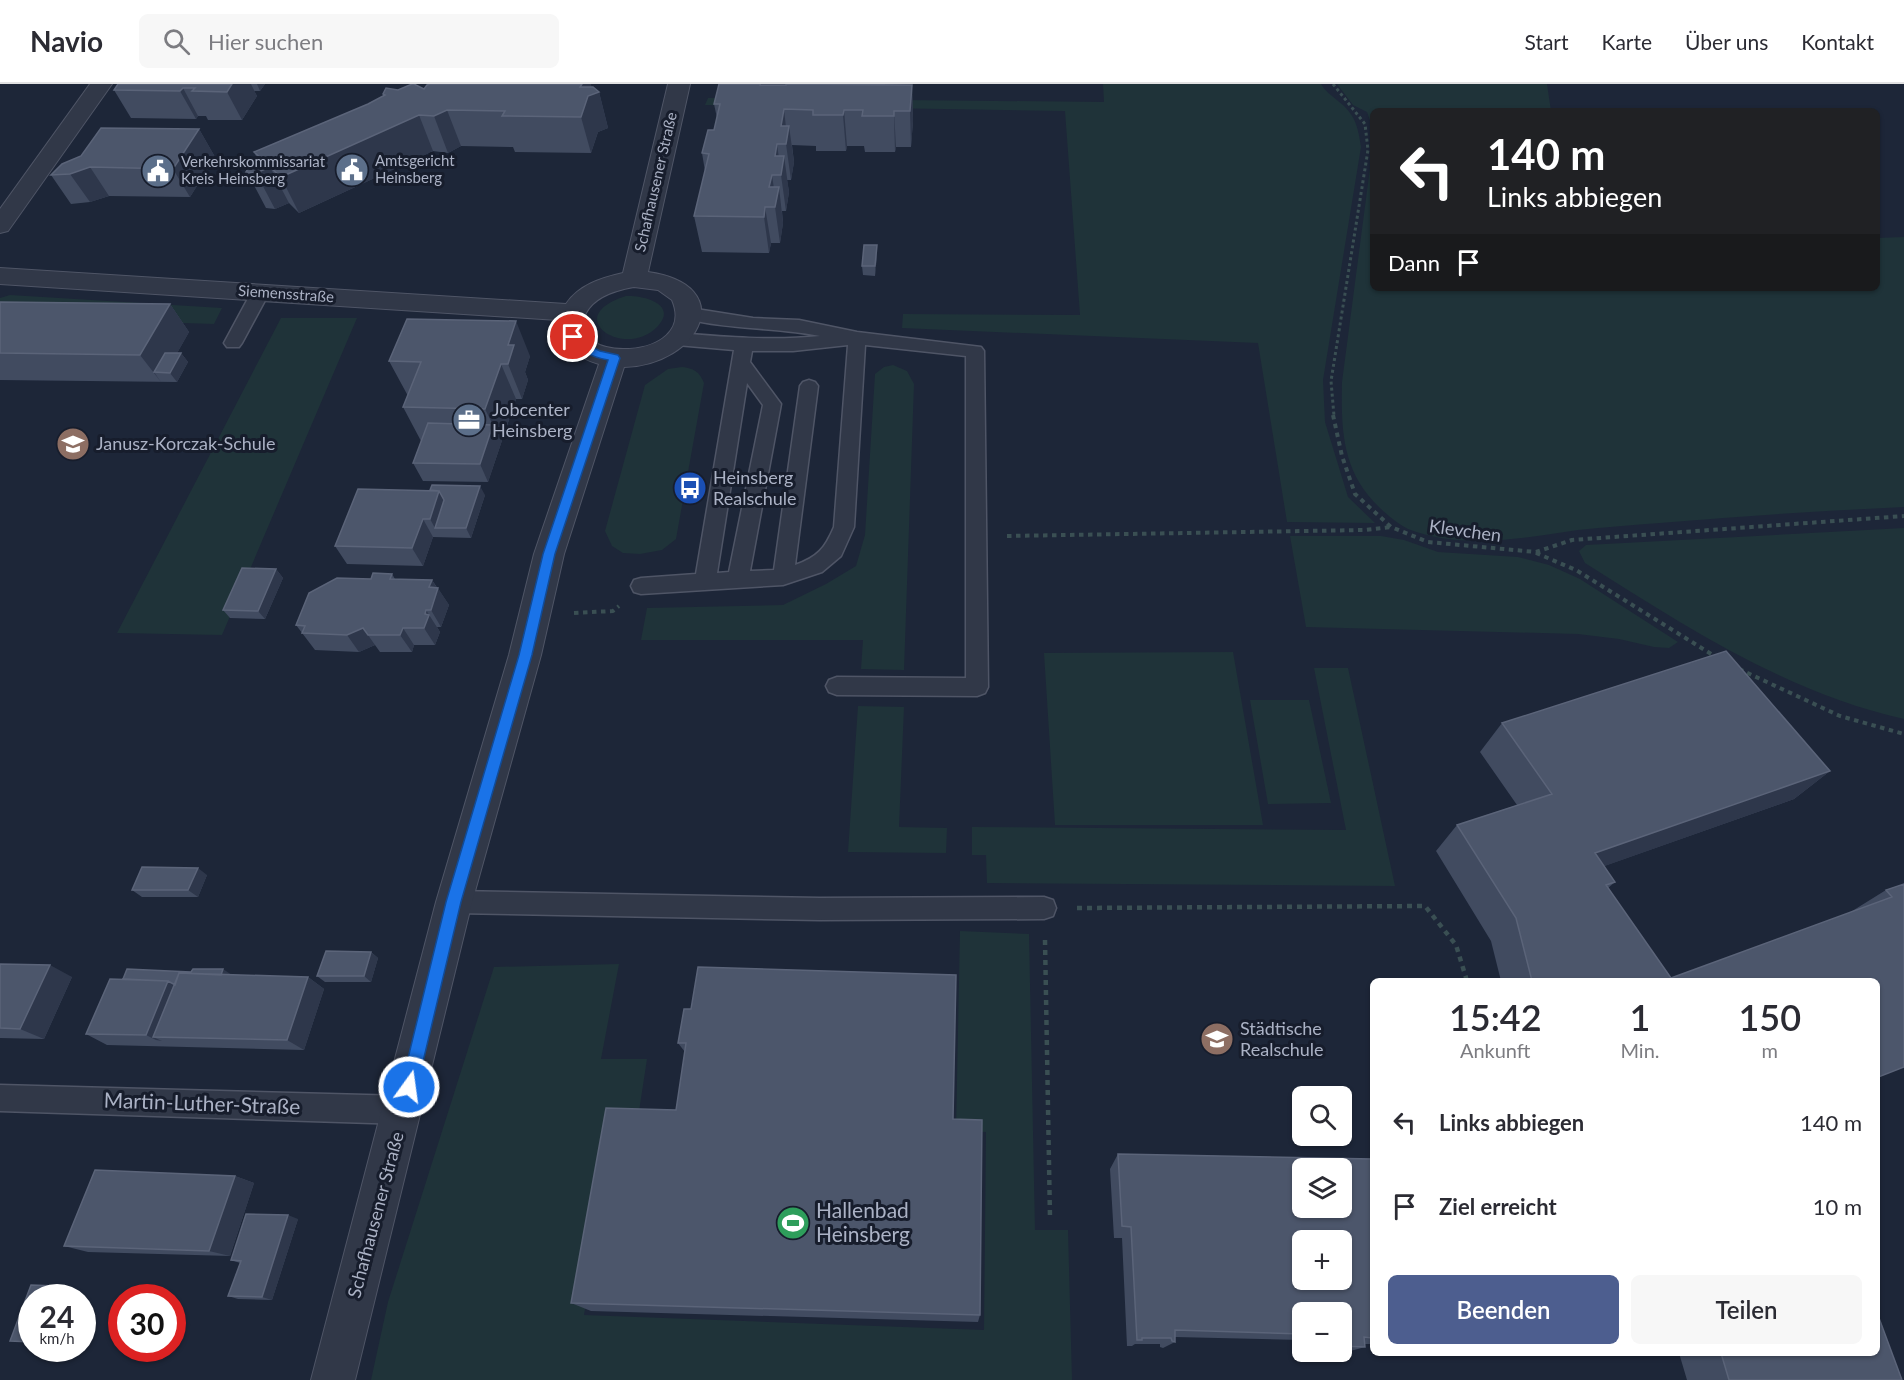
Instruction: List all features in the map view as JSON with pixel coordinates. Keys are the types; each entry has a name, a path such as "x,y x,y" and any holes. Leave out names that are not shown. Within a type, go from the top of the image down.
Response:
{"street":[{"path":"0,226 101,84"},
{"name":"Schafhausener Straße","path":"634,279 679,84"},
{"name":"Siemensstraße","path":"0,276 572,313"},
{"path":"634,279 668,285 680,292 688,303 690,314 686,327 676,339 659,350 638,356 615,358 597,354 578,342 573,337 570,325 572,313 582,300 596,290 634,279"},
{"name":"Schafhausener Straße","path":"333,1380 454,902 525,655 549,554 615,358"}],"lane":[{"path":"233,343 260,293"},
{"path":"690,314 753,324 799,326 857,338 975,351 977,687 837,686"},
{"path":"676,339 743,355 793,345 857,338"},
{"path":"641,586 783,577 815,566 834,551 844,527 857,338"},
{"path":"738,581 772,404 743,355"},
{"path":"705,582 743,355"},
{"path":"783,577 809,386"},
{"path":"454,902 820,909 1044,908"},
{"name":"Martin-Luther-Straße","path":"0,1098 403,1110"}],"path":[{"name":"Klevchen","path":"1333,84 1365,124 1368,150 1331,381 1334,422 1342,456 1355,494 1391,527 1428,542 1536,552 1572,540 1904,516"},
{"path":"976,537 1364,530 1391,527"},
{"path":"1536,552 1576,570 1718,658"},
{"path":"535,615 613,611 641,586"},
{"path":"1739,668 1771,685 1850,718 1904,734"},
{"path":"1050,1218 1044,908 1425,906 1456,945 1466,978"}],"shaded area":[{"path":"1103,84 1321,84 1352,116 1361,147 1323,380 1325,422 1348,497 1375,523 1287,522 1258,343 902,328 903,314 1080,315 1065,111 705,105 708,98 1104,102"},
{"path":"1337,84 1547,84 1551,108 1370,108 1370,120 1367,112 1353,105"},
{"path":"1370,168 1370,291 1880,291 1880,238 1904,237 1904,507 1619,526 1514,539 1471,541 1429,535 1400,525 1379,507 1357,479 1346,449 1342,417 1342,382"},
{"path":"10,295 222,308 214,324 0,317 0,298"},
{"path":"626,296 649,299 661,307 664,312 663,319 657,327 644,336 629,339 615,337 604,332 598,324 598,314 607,305"},
{"path":"281,318 357,318 222,635 117,633"},
{"path":"893,365 907,371 914,384 904,670 861,669 863,640 641,640 647,608 783,605 856,566 865,535 875,374 884,367"},
{"path":"682,367 696,371 704,383 676,539 662,550 640,554 623,553 612,546 605,531 645,385 668,369"},
{"path":"1904,528 1904,719 1819,693 1738,655 1585,563 1579,551 1586,545"},
{"path":"1290,536 1381,536 1404,540 1438,552 1518,557 1549,565 1580,579 1678,642 1669,648 1578,634 1306,627"},
{"path":"1233,652 1263,825 1055,825 1044,653"},
{"path":"1314,668 1348,668 1395,886 987,883 986,855 972,855 972,827 1346,830"},
{"path":"1250,700 1309,700 1331,803 1268,804"},
{"path":"858,706 904,707 899,827 947,828 946,853 848,852"},
{"path":"960,931 1029,934 1035,1230 1068,1230 1072,1380 371,1380 388,1302 494,967 619,964 601,1059 647,1059 638,1118 618,1119 584,1315 984,1330 986,1132 956,1131"}],"building":[{"path":"118,84 232,84 227,92 192,91 195,88 183,88 180,91 114,90"},
{"path":"412,84 424,89 430,84 582,84 580,87 593,87 599,92 588,96 581,117 502,116 505,111 447,110 434,116 419,115 281,177 270,167 256,173 246,172 248,169 245,168 263,160 254,152 368,104 385,95 383,94 386,88 398,90"},
{"path":"719,84 912,85 910,111 894,111 894,116 862,116 863,110 844,110 843,115 813,115 813,110 784,109 781,126 789,126 786,144 777,144 775,156 784,156 781,175 772,175 769,187 779,187 775,207 765,207 764,217 694,216 709,154 702,153 708,130 714,130 720,104 714,104"},
{"path":"101,128 199,129 173,169 90,167 70,174 51,175 62,164 81,156"},
{"path":"864,245 877,245 875,266 862,266"},
{"path":"0,302 170,304 140,355 0,353"},
{"path":"407,319 516,321 508,345 514,345 508,364 501,364 485,409 403,407 421,362 389,361"},
{"path":"165,353 181,353 170,373 154,372"},
{"path":"428,423 493,425 480,464 413,463"},
{"path":"432,485 480,486 466,528 435,528 444,500 439,491 430,490"},
{"path":"358,489 439,491 430,519 423,519 412,548 335,546"},
{"path":"242,568 276,569 258,611 223,610"},
{"path":"373,573 392,574 390,579 432,580 429,587 438,588 431,610 426,610 425,614 429,615 424,628 403,628 400,635 368,635 363,628 347,635 302,633 305,626 296,625 309,593 337,578 371,579"},
{"path":"1726,651 1830,771 1595,853 1615,882 1606,885 1671,978 1531,978 1516,918 1457,825 1552,794 1502,723"},
{"path":"142,867 198,868 188,890 132,890"},
{"path":"1904,884 1904,1067 1880,1076 1880,978 1671,978 1892,897 1886,890"},
{"path":"326,951 371,952 364,976 317,976"},
{"path":"0,964 50,965 20,1029 0,1028"},
{"name":"Hallenbad Heinsberg","path":"698,967 956,975 953,1119 982,1120 980,1315 571,1303 606,1108 676,1110 686,1043 678,1043 684,1009 691,1009"},
{"path":"127,969 191,972 193,969 223,969 221,975 179,973 175,985 168,981 123,979"},
{"path":"179,973 308,977 287,1040 153,1037"},
{"path":"110,979 168,981 146,1035 86,1034"},
{"path":"1118,1154 1321,1158 1292,1158 1292,1218 1352,1218 1352,1159 1370,1159 1370,1338 1364,1337 1365,1347 1352,1346 1352,1302 1292,1302 1292,1334 1175,1330 1175,1342 1171,1338 1137,1340 1131,1227 1122,1226"},
{"path":"95,1170 235,1176 209,1251 64,1246"},
{"path":"246,1214 288,1215 262,1297 228,1296 241,1261 231,1260"},
{"path":"18,1320 18,1341 10,1341"},
{"path":"1880,1321 1902,1380 1729,1380 1722,1356 1880,1356"}],"place":[{"name":"Amtsgericht Heinsberg","path":"352,170"},
{"name":"Verkehrskommissariat Kreis Heinsberg","path":"158,171"},
{"name":"Jobcenter Heinsberg","path":"469,420"},
{"name":"Janusz-Korczak-Schule","path":"73,444"},
{"name":"Heinsberg Realschule","path":"690,488"},
{"name":"Städtische Realschule","path":"1217,1039"},
{"name":"Hallenbad Heinsberg","path":"793,1223"}],"route":[{"path":"409,1087 454,902 525,655 549,554 615,358 597,354 582,347 573,337"}]}
